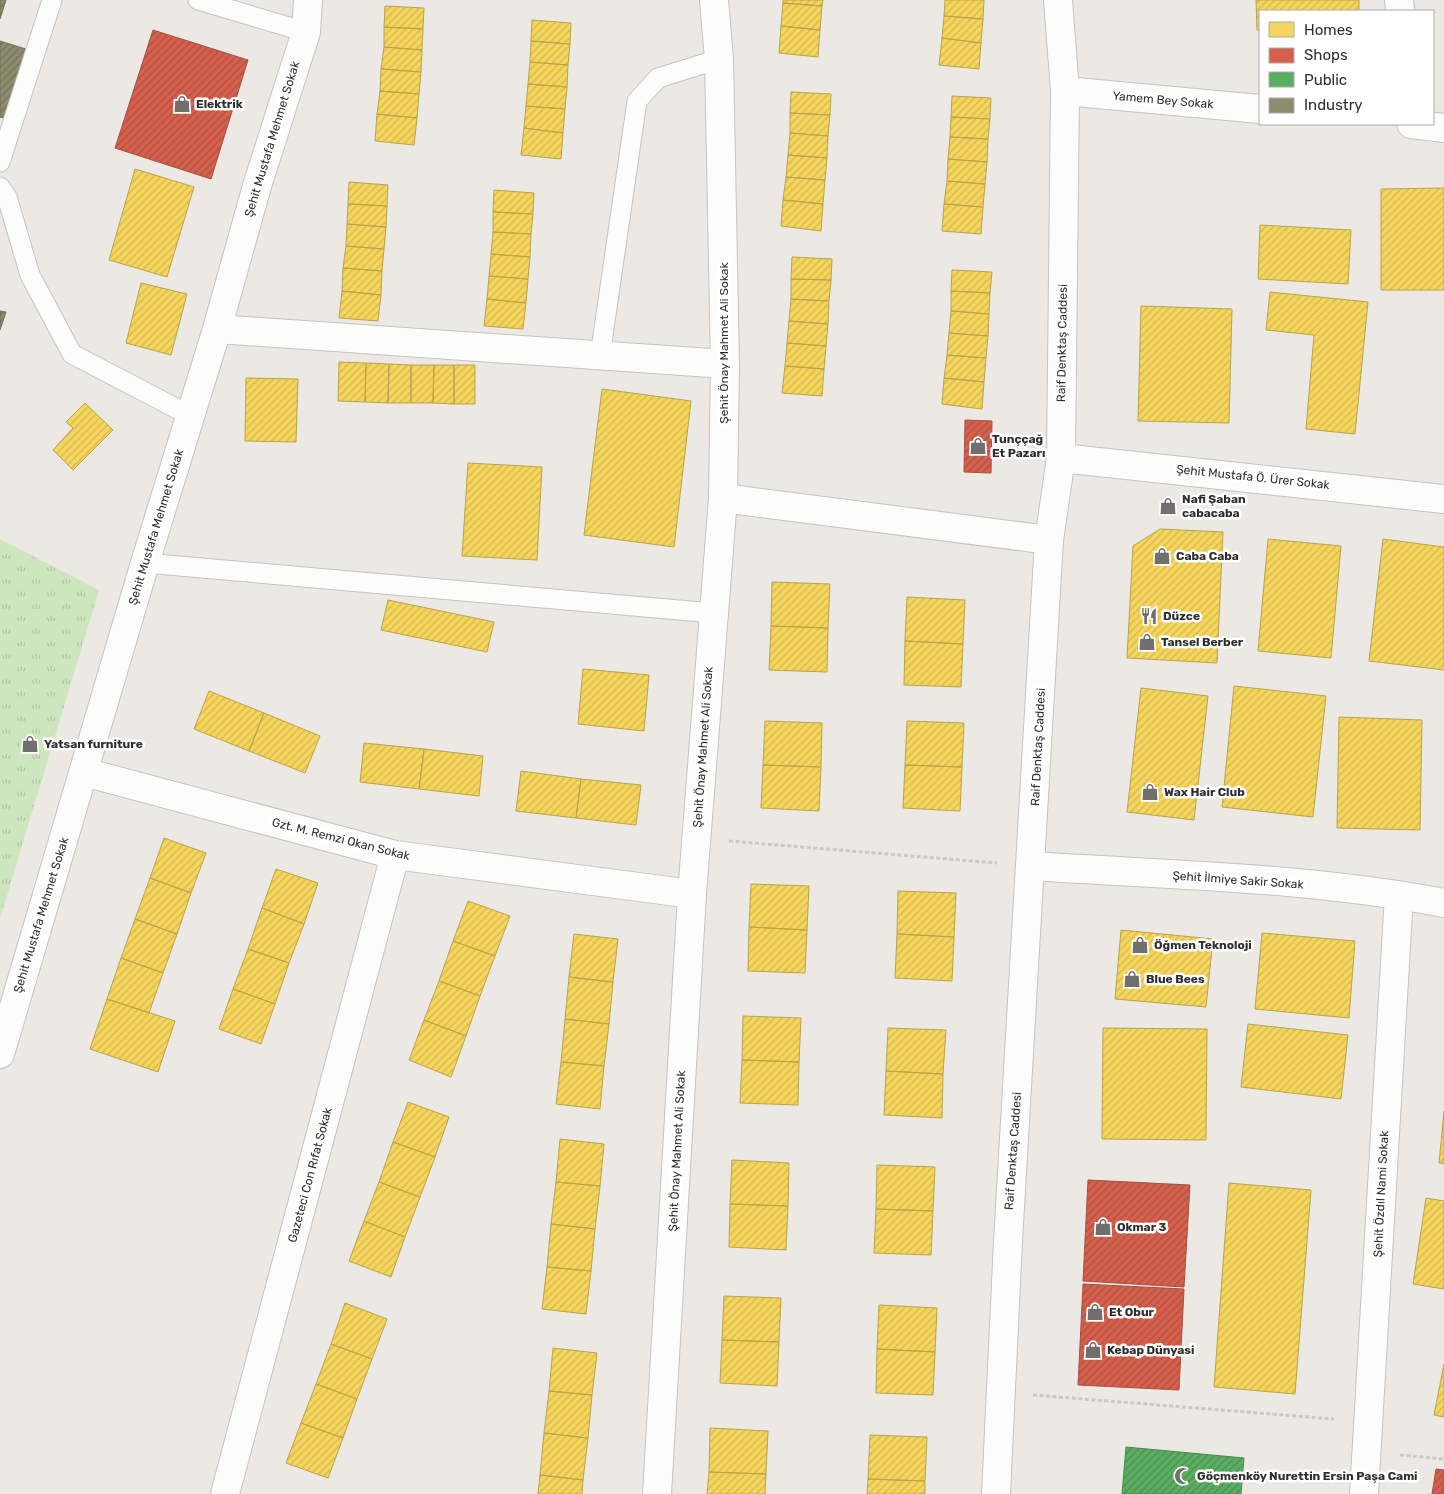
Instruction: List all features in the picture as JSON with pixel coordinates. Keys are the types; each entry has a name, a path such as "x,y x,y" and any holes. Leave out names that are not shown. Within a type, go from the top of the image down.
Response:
{"street":[{"name":"Şehit Mustafa Mehmet Sokak","path":"0,1054 6,1008 84,772 145,563 191,416 257,186 306,32 308,0"},
{"name":"Şehit Önay Mahmet Ali Sokak","path":"657,1494 692,894 723,498 725,364 719,59 714,0"},
{"name":"Raif Denktaş Caddesi","path":"996,1494 1000,1392 1049,540 1061,458 1065,91 1058,0"},
{"name":"Yamem Bey Sokak","path":"1065,91 1259,108"},
{"path":"1419,125 1444,128"},
{"path":"217,329 725,364"},
{"name":"Şehit Mustafa Ö. Ürer Sokak","path":"1061,458 1421,495 1444,499"},
{"path":"723,498 1049,540"},
{"name":"Gzt. M. Remzi Okan Sokak","path":"84,772 394,855 692,894"},
{"name":"Gazeteci Con Rıfat Sokak","path":"225,1494 394,855"},
{"name":"Şehit İlmiye Sakir Sokak","path":"1031,866 1297,883 1399,895 1444,903"},
{"name":"Şehit Özdıl Nami Sokak","path":"1364,1494 1368,1452 1367,1421 1399,895"}],"lane":[{"path":"0,162 52,0"},
{"path":"198,0 306,32"},
{"path":"600,356 637,101 658,78 719,59"},
{"path":"0,186 7,197 30,275 72,354 191,416"},
{"path":"145,563 713,614"}],"path":[{"path":"696,838 1031,866"},
{"path":"1000,1392 1367,1421"},
{"path":"1368,1452 1444,1459"}],"green space":[{"path":"0,539 99,590 0,919"}],"building: Homes":[{"path":"783,0 823,0 822,6 783,3"},
{"path":"945,0 984,0 983,19 944,16"},
{"path":"1256,0 1359,0 1359,10 1259,10 1259,30 1257,30"},
{"path":"783,3 822,6 820,30 781,26"},
{"path":"385,6 424,8 423,29 384,27"},
{"path":"944,16 983,19 981,43 942,38"},
{"path":"532,20 571,23 570,44 531,41"},
{"path":"781,26 820,30 818,57 779,53"},
{"path":"384,27 423,29 422,50 384,47"},
{"path":"942,38 981,43 979,69 939,65"},
{"path":"531,41 570,44 568,65 530,62"},
{"path":"384,47 422,50 421,72 381,69"},
{"path":"530,62 568,65 567,87 528,84"},
{"path":"381,69 421,72 419,94 380,91"},
{"path":"528,84 567,87 565,109 526,106"},
{"path":"380,91 419,94 417,118 377,114"},
{"path":"791,92 831,94 830,115 790,113"},
{"path":"952,96 991,98 990,119 951,117"},
{"path":"526,106 565,109 563,133 524,128"},
{"path":"790,113 830,115 828,136 790,133"},
{"path":"377,114 417,118 414,145 375,141"},
{"path":"951,117 990,119 988,139 950,137"},
{"path":"524,128 563,133 561,159 521,155"},
{"path":"790,133 828,136 827,158 788,155"},
{"path":"950,137 988,139 987,162 948,159"},
{"path":"788,155 827,158 825,180 786,177"},
{"path":"948,159 987,162 985,184 947,181"},
{"path":"135,169 194,187 167,277 109,260"},
{"path":"786,177 825,180 823,204 783,200"},
{"path":"947,181 985,184 983,207 944,204"},
{"path":"349,182 388,185 387,206 348,204"},
{"path":"1444,188 1444,290 1381,290 1381,189"},
{"path":"494,190 534,193 533,214 493,212"},
{"path":"783,200 823,204 821,231 781,226"},
{"path":"348,204 387,206 386,227 347,224"},
{"path":"944,204 983,207 981,234 942,231"},
{"path":"493,212 533,214 531,234 493,232"},
{"path":"347,224 386,227 384,249 346,246"},
{"path":"1260,225 1351,230 1348,284 1258,279"},
{"path":"493,232 531,234 530,257 491,254"},
{"path":"346,246 384,249 382,271 343,268"},
{"path":"491,254 530,257 528,279 489,276"},
{"path":"792,257 832,259 831,280 791,279"},
{"path":"343,268 382,271 381,295 342,291"},
{"path":"952,270 992,272 990,293 951,291"},
{"path":"489,276 528,279 526,303 487,299"},
{"path":"791,279 831,280 829,301 791,299"},
{"path":"141,283 187,294 171,355 126,343"},
{"path":"342,291 381,295 378,321 339,318"},
{"path":"951,291 990,293 989,314 951,311"},
{"path":"1270,292 1368,302 1355,434 1306,429 1314,335 1266,330"},
{"path":"487,299 526,303 523,329 484,326"},
{"path":"791,299 829,301 828,324 789,321"},
{"path":"1141,306 1232,309 1229,423 1138,421"},
{"path":"951,311 989,314 988,336 949,333"},
{"path":"789,321 828,324 826,346 787,343"},
{"path":"949,333 988,336 986,358 947,355"},
{"path":"787,343 826,346 824,369 785,366"},
{"path":"947,355 986,358 984,382 944,378"},
{"path":"339,362 366,363 365,402 338,401"},
{"path":"366,363 389,364 388,403 365,402"},
{"path":"389,364 411,365 411,403 388,403"},
{"path":"411,365 434,365 433,403 411,403"},
{"path":"434,365 454,365 454,404 433,403"},
{"path":"454,365 475,365 475,404 454,404"},
{"path":"785,366 824,369 822,396 782,393"},
{"path":"246,378 298,379 296,442 245,441"},
{"path":"944,378 984,382 982,409 942,404"},
{"path":"602,389 691,401 674,547 584,535"},
{"path":"85,403 113,430 73,470 53,450 73,428 66,422"},
{"path":"468,463 542,467 537,560 462,556"},
{"path":"1160,529 1223,532 1217,663 1127,658 1133,546"},
{"path":"1268,539 1341,546 1331,658 1258,651"},
{"path":"1383,539 1444,547 1444,670 1369,661"},
{"path":"772,582 830,584 828,628 771,626"},
{"path":"907,597 965,600 963,644 905,641"},
{"path":"388,600 494,622 487,652 381,630"},
{"path":"771,626 828,628 827,672 769,670"},
{"path":"905,641 963,644 961,687 904,685"},
{"path":"583,669 649,675 644,731 578,724"},
{"path":"1234,686 1326,696 1313,817 1222,807"},
{"path":"1141,688 1208,696 1194,820 1127,812"},
{"path":"209,691 264,713 249,751 194,729"},
{"path":"264,713 320,736 305,773 249,751"},
{"path":"1339,717 1422,720 1420,830 1337,828"},
{"path":"765,721 822,723 821,767 763,765"},
{"path":"907,721 964,723 962,767 905,765"},
{"path":"364,743 424,749 419,789 360,782"},
{"path":"424,749 483,756 479,796 419,789"},
{"path":"763,765 821,767 819,811 761,808"},
{"path":"905,765 962,767 960,811 903,808"},
{"path":"521,771 581,779 576,818 516,811"},
{"path":"581,779 641,785 636,825 576,818"},
{"path":"164,838 206,853 191,893 150,878"},
{"path":"276,869 318,883 304,924 262,908"},
{"path":"150,878 191,893 177,934 135,919"},
{"path":"751,884 809,886 807,930 749,927"},
{"path":"898,891 956,893 954,937 897,934"},
{"path":"468,901 510,916 495,956 453,941"},
{"path":"262,908 304,924 289,963 248,949"},
{"path":"135,919 177,934 163,973 121,958"},
{"path":"749,927 807,930 805,973 748,971"},
{"path":"1121,930 1213,939 1206,1007 1115,999"},
{"path":"1262,933 1355,941 1349,1018 1255,1009"},
{"path":"574,934 618,939 613,982 569,977"},
{"path":"897,934 954,937 952,981 895,978"},
{"path":"453,941 495,956 480,996 439,981"},
{"path":"248,949 289,963 275,1004 233,989"},
{"path":"121,958 163,973 149,1013 107,999"},
{"path":"569,977 613,982 609,1024 565,1019"},
{"path":"439,981 480,996 466,1036 424,1020"},
{"path":"233,989 275,1004 261,1044 219,1029"},
{"path":"107,999 175,1021 158,1072 90,1049"},
{"path":"743,1016 801,1018 799,1062 742,1060"},
{"path":"565,1019 609,1024 604,1066 561,1062"},
{"path":"424,1020 466,1036 451,1077 409,1060"},
{"path":"1248,1024 1348,1035 1341,1099 1241,1087"},
{"path":"888,1028 946,1030 943,1074 886,1071"},
{"path":"1103,1028 1207,1029 1206,1140 1102,1139"},
{"path":"742,1060 799,1062 798,1105 740,1103"},
{"path":"561,1062 604,1066 600,1109 556,1104"},
{"path":"886,1071 943,1074 942,1118 884,1115"},
{"path":"408,1102 449,1117 435,1157 393,1142"},
{"path":"1444,1111 1444,1164 1439,1163"},
{"path":"560,1139 604,1144 600,1186 556,1182"},
{"path":"393,1142 435,1157 420,1197 379,1182"},
{"path":"732,1160 789,1163 788,1206 730,1204"},
{"path":"877,1165 935,1167 933,1211 876,1209"},
{"path":"379,1182 420,1197 405,1237 364,1221"},
{"path":"556,1182 600,1186 595,1229 551,1224"},
{"path":"1229,1183 1311,1190 1295,1394 1214,1387"},
{"path":"1426,1198 1444,1201 1444,1289 1413,1284"},
{"path":"730,1204 788,1206 786,1250 729,1247"},
{"path":"876,1209 933,1211 931,1255 874,1253"},
{"path":"364,1221 405,1237 391,1277 349,1261"},
{"path":"551,1224 595,1229 591,1271 547,1267"},
{"path":"547,1267 591,1271 586,1314 542,1309"},
{"path":"724,1296 781,1298 779,1342 722,1340"},
{"path":"345,1303 387,1319 372,1359 331,1344"},
{"path":"879,1305 937,1308 935,1352 877,1349"},
{"path":"722,1340 779,1342 777,1386 720,1383"},
{"path":"331,1344 372,1359 357,1399 316,1384"},
{"path":"553,1348 597,1353 592,1395 549,1391"},
{"path":"877,1349 935,1352 933,1395 876,1393"},
{"path":"1444,1364 1444,1417 1434,1415"},
{"path":"316,1384 357,1399 343,1438 301,1423"},
{"path":"549,1391 592,1395 588,1438 544,1433"},
{"path":"301,1423 343,1438 328,1478 286,1463"},
{"path":"710,1428 768,1431 766,1474 709,1472"},
{"path":"544,1433 588,1438 583,1480 540,1475"},
{"path":"870,1435 927,1437 925,1481 868,1479"},
{"path":"709,1472 766,1474 765,1494 707,1494"},
{"path":"540,1475 583,1480 582,1494 538,1494"},
{"path":"868,1479 925,1481 925,1494 867,1494"}],"building: Shops":[{"name":"Elektrik","path":"153,30 248,60 211,179 115,148"},
{"name":"Tunççağ Et Pazarı","path":"965,420 992,421 991,473 964,472"},
{"path":"1088,1180 1190,1185 1184,1287 1083,1281"},
{"path":"1083,1284 1184,1289 1179,1390 1078,1385"},
{"path":"1436,1469 1444,1470 1444,1494 1432,1494"}],"building: Public":[{"name":"Göçmenköy Nurettin Ersin Paşa Cami","path":"1126,1447 1244,1458 1241,1494 1122,1494"}],"building: Industry":[{"path":"0,0 6,0 0,19"},
{"path":"0,41 29,50 6,119 0,117"},
{"path":"0,311 6,312 0,330"}],"place":[{"name":"Elektrik","path":"182,104"},
{"name":"Tunççağ Et Pazarı","path":"978,446"},
{"name":"Nafi Şaban cabacaba","path":"1168,506"},
{"name":"Caba Caba","path":"1162,556"},
{"name":"Düzce","path":"1149,616"},
{"name":"Tansel Berber","path":"1147,642"},
{"name":"Yatsan furniture","path":"30,744"},
{"name":"Wax Hair Club","path":"1150,792"},
{"name":"Öğmen Teknoloji","path":"1140,945"},
{"name":"Blue Bees","path":"1132,979"},
{"name":"Okmar 3","path":"1103,1227"},
{"name":"Et Obur","path":"1095,1312"},
{"name":"Kebap Dünyasi","path":"1093,1350"},
{"name":"Göçmenköy Nurettin Ersin Paşa Cami","path":"1183,1476"}]}
